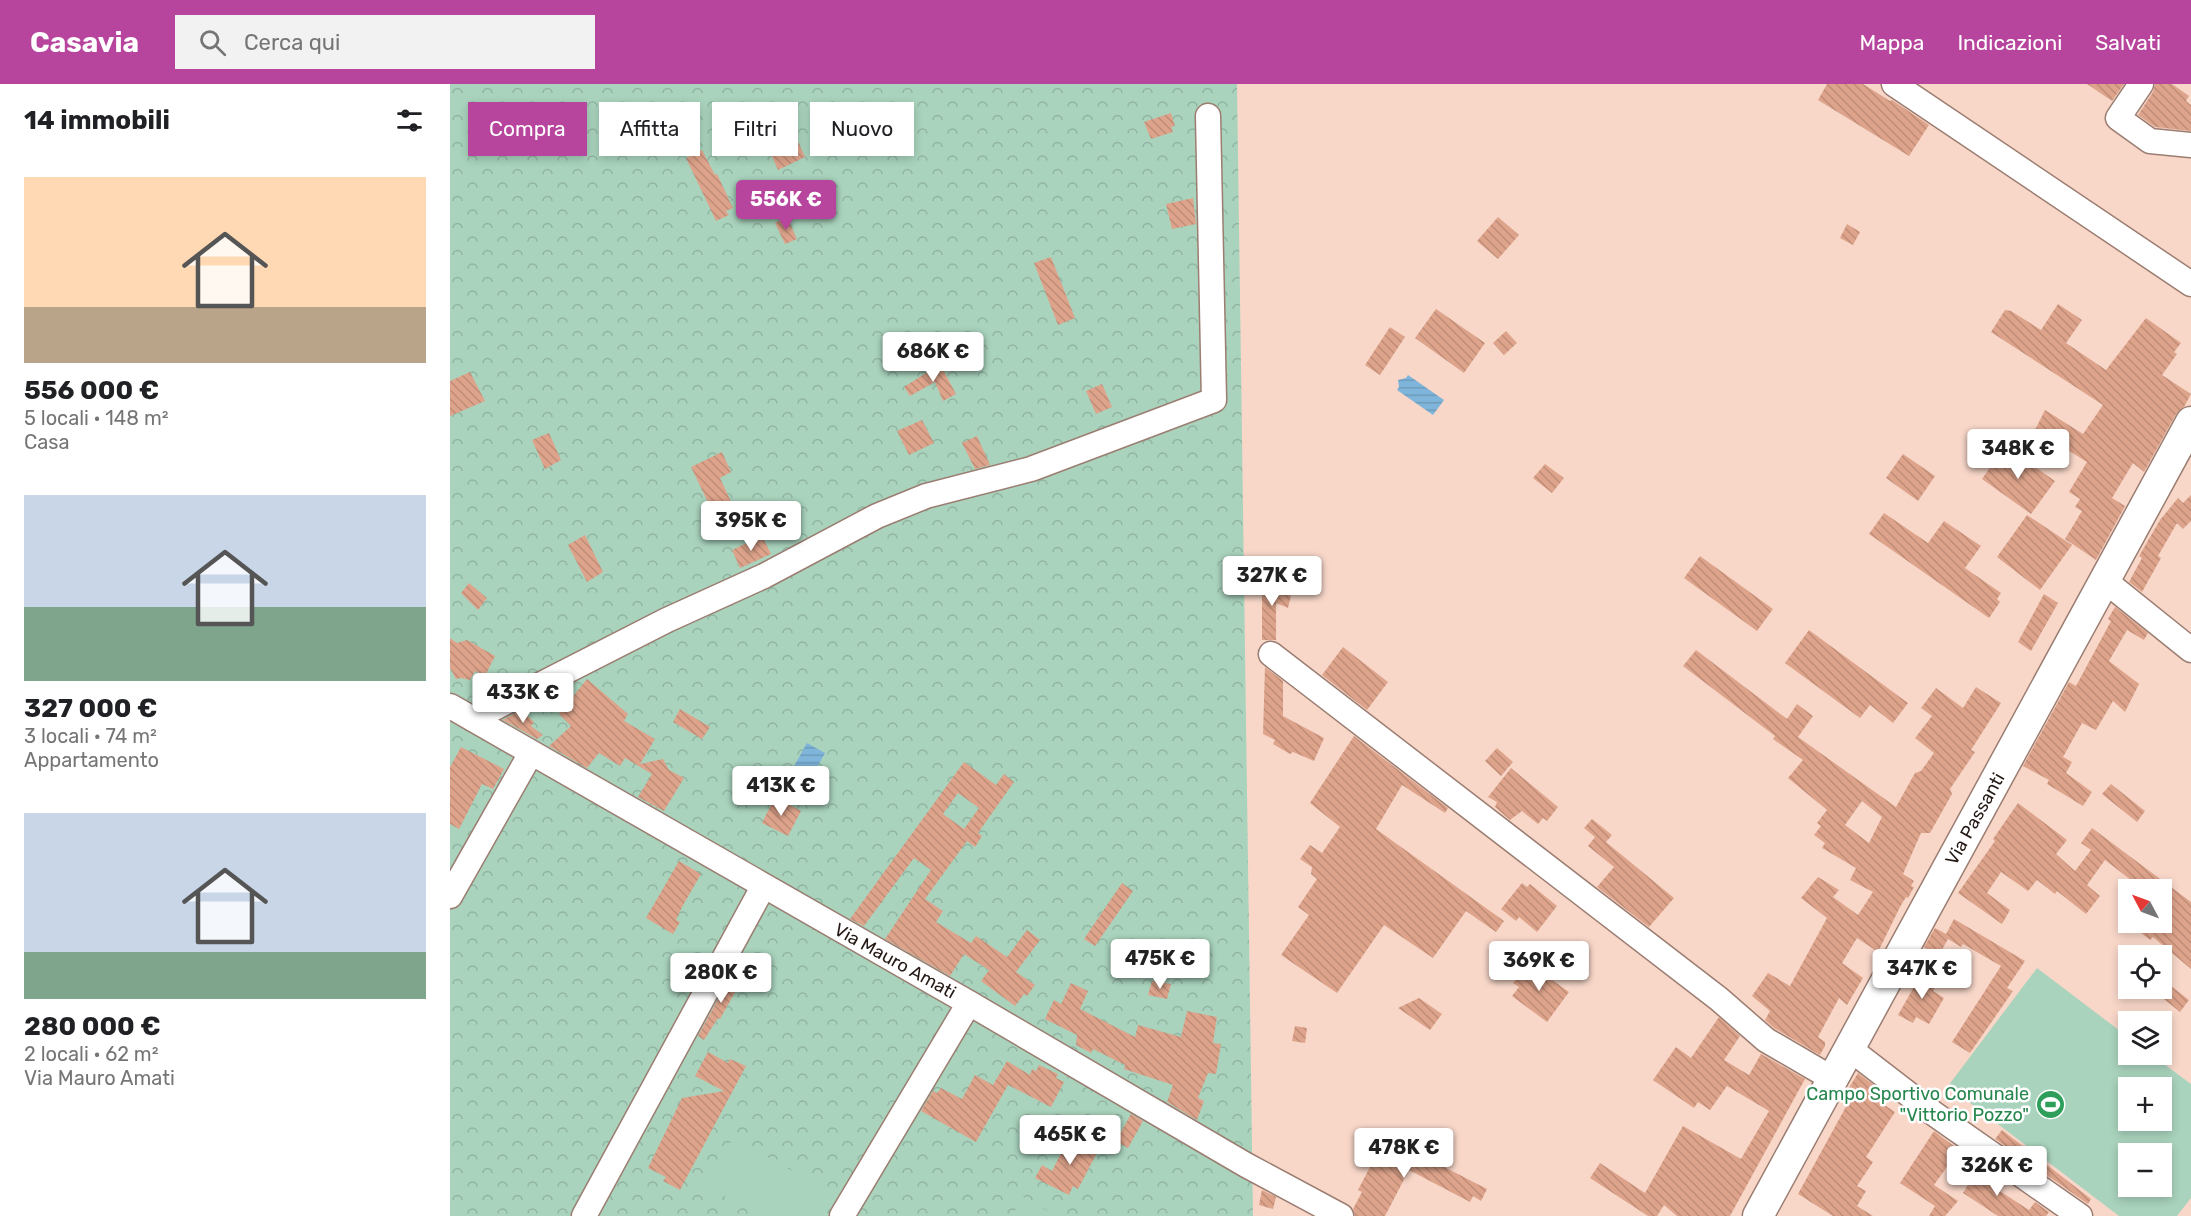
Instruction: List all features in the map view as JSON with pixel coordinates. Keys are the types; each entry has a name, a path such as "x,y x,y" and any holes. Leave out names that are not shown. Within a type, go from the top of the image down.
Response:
{"main road":[{"name":"Via Passanti","path":"1758,1216 2191,422"}],"street":[{"path":"1894,84 2191,284"},
{"path":"2141,84 2118,118 2150,141 2191,145"},
{"path":"473,719 667,620 764,576 877,516 926,496 1031,469 1214,400 1208,116"},
{"path":"2104,580 2191,650"},
{"path":"1271,654 1719,999 1766,1040 1833,1079"},
{"name":"Via Mauro Amati","path":"450,706 1246,1164 1341,1216"},
{"path":"450,896 531,753"},
{"path":"584,1216 763,886"},
{"path":"842,1216 969,1003"},
{"path":"1850,1049 1933,1113 2080,1216"}],"green space":[{"path":"450,84 1237,84 1253,1216 450,1216"},
{"name":"Campo Sportivo Comunale \"Vittorio Pozzo\"","path":"2037,968 2118,1029 2118,1065 2165,1065 2191,1084 2191,1198 2177,1216 2119,1216 1948,1086"},
{"path":"733,1138 834,1194 822,1216 761,1216 706,1186"},
{"path":"1023,1197 1056,1216 1012,1216"}],"water":[{"path":"1408,375 1444,400 1433,415 1397,390 1398,380"},
{"path":"807,743 825,753 806,787 788,777"}],"building":[{"path":"1827,84 1863,84 1929,125 1909,156 1818,100"},
{"path":"2087,84 2124,84 2112,101"},
{"path":"2155,84 2172,84 2189,96 2186,101 2191,105 2191,131 2155,127 2138,115 2153,92"},
{"path":"1171,113 1175,126 1171,127 1173,132 1151,139 1144,122"},
{"path":"798,142 805,157 778,170 772,156 798,156"},
{"path":"702,150 715,175 717,174 733,208 726,211 729,215 716,221 686,158 700,156"},
{"path":"1193,198 1196,224 1172,229 1166,204"},
{"path":"787,217 797,239 785,244 775,223"},
{"path":"1498,217 1519,235 1498,259 1477,241"},
{"path":"1847,224 1860,232 1853,245 1840,238"},
{"path":"1051,257 1075,318 1058,325 1034,263"},
{"path":"2058,304 2082,320 2066,343 2106,370 2146,318 2181,343 2174,352 2177,354 2162,375 2191,394 2184,407 2176,414 2144,472 2133,463 2112,498 2125,506 2096,560 2065,539 2082,511 2075,507 2080,499 2069,492 2087,462 2035,430 2045,410 2083,434 2103,405 1991,332 2005,310 2011,311 2041,330"},
{"path":"1436,309 1485,343 1464,373 1415,338"},
{"path":"1390,327 1405,337 1380,375 1365,365"},
{"path":"1506,331 1517,343 1504,355 1493,343"},
{"path":"940,364 956,394 943,401 935,382 910,396 904,387"},
{"path":"470,372 485,401 450,416 450,381"},
{"path":"1102,384 1112,407 1096,414 1086,391"},
{"path":"922,420 934,443 909,455 897,431"},
{"path":"549,433 561,460 545,469 532,440"},
{"path":"977,436 990,465 975,469 962,443"},
{"path":"2005,446 2055,481 2031,514 1982,479"},
{"path":"722,452 731,472 720,478 736,512 717,521 691,467"},
{"path":"1903,454 1935,476 1918,501 1886,478"},
{"path":"1545,464 1564,478 1552,493 1533,478"},
{"path":"2191,495 2191,521 2183,529 2177,523 2158,556 2161,558 2142,592 2129,582 2142,558 2139,556 2160,520 2178,498 2183,503"},
{"path":"1884,513 1928,543 1944,521 1981,546 1965,568 2001,593 1997,599 2000,602 1989,618 1869,534"},
{"path":"2027,515 2072,545 2040,590 1997,557"},
{"path":"585,535 603,572 587,582 568,545"},
{"path":"762,536 771,554 740,568 732,550"},
{"path":"1700,556 1773,609 1757,631 1684,578"},
{"path":"1262,573 1291,596 1288,608 1276,603 1276,640 1262,640"},
{"path":"469,583 487,598 478,610 461,593"},
{"path":"2044,594 2058,603 2031,651 2018,642"},
{"path":"2115,607 2148,633 2144,640 2127,630 2109,661 2139,684 2125,712 2113,701 2096,730 2082,723 2063,757 2072,762 2066,773 2092,792 2083,806 2047,784 2049,780 2023,766 2069,682 2076,686 2111,621 2108,619"},
{"path":"1809,630 1908,703 1893,723 1870,705 1860,718 1785,663"},
{"path":"450,638 457,643 467,640 495,656 485,676 475,671 470,680 456,679 450,668"},
{"path":"1343,647 1388,682 1367,710 1322,675"},
{"path":"1696,650 1787,719 1797,704 1813,716 1798,737 1896,807 1915,773 1921,771 1934,753 1915,738 1932,716 1921,708 1936,688 1963,708 1976,687 2001,703 1971,750 1975,752 1950,789 1952,794 1930,833 1921,833 1903,874 1914,881 1911,886 1914,887 1900,907 1878,952 1857,938 1842,963 1863,978 1847,1005 1839,998 1818,1037 1825,1042 1820,1055 1774,1028 1765,1020 1770,1011 1752,996 1768,973 1790,986 1827,918 1801,898 1818,877 1839,890 1833,897 1858,915 1873,892 1850,880 1856,868 1822,848 1825,843 1814,835 1821,826 1817,823 1827,810 1788,778 1803,760 1773,739 1775,736 1683,666","holes":["1862,801 1882,817 1869,843 1845,825"]},
{"path":"1265,667 1283,681 1283,716 1324,738 1314,761 1293,752 1290,754 1273,744 1275,740 1263,734"},
{"path":"587,679 628,714 624,721 655,739 640,764 663,759 669,770 684,778 664,811 638,797 652,774 625,758 620,766 599,753 587,768 549,746 571,726 559,714"},
{"path":"680,709 710,727 702,739 673,722"},
{"path":"521,710 534,722 531,726 543,735 537,739 503,720"},
{"path":"1354,736 1448,808 1445,813 1402,785 1376,829 1504,921 1496,932 1466,911 1433,958 1384,925 1337,993 1281,955 1309,915 1298,907 1317,879 1311,874 1312,867 1300,859 1310,845 1322,853 1340,827 1310,803"},
{"path":"461,747 504,769 493,789 482,784 459,829 450,824 450,767"},
{"path":"1497,748 1513,762 1501,776 1485,761"},
{"path":"964,762 996,785 1004,774 1014,782 978,833 982,836 975,847 967,841 925,899 943,911 936,922 971,943 976,936 1007,957 1027,930 1040,940 1016,972 1035,985 1027,996 1024,994 1015,1006 981,981 989,970 964,954 950,976 885,939 931,870 914,858 864,926 850,919","holes":["958,793 979,808 964,829 943,814"]},
{"path":"1511,768 1558,807 1547,821 1543,818 1538,824 1522,811 1510,820 1495,807 1497,802 1488,797"},
{"path":"2111,784 2145,811 2137,822 2102,794"},
{"path":"775,797 801,811 788,836 762,823"},
{"path":"2018,803 2067,840 2056,854 2075,871 2091,850 2081,843 2092,828 2160,879 2130,879 2105,860 2087,885 2100,896 2086,914 2057,891 2055,894 2037,880 2028,891 2001,872 1987,893 2010,910 2002,924 1958,893 1995,841 1993,839"},
{"path":"1592,819 1612,835 1606,842 1674,898 1649,927 1597,887 1614,867 1588,846 1595,837 1584,828"},
{"path":"679,861 701,874 682,907 676,920 680,922 673,934 646,918"},
{"path":"1122,883 1133,891 1095,946 1084,939"},
{"path":"1522,883 1527,887 1530,884 1557,906 1537,932 1519,917 1516,921 1501,909"},
{"path":"2172,888 2191,902 2191,969 2172,953 2172,945 2162,945 2153,937 2150,940 2141,933 2172,933"},
{"path":"1954,919 2025,961 2007,988 2013,991 1970,1053 1952,1042 2001,966 1963,944 1961,947 1948,939 1939,955 1924,947 1935,928 1946,934"},
{"path":"1528,963 1569,992 1547,1022 1512,996 1519,987 1513,983"},
{"path":"1923,971 1939,981 1933,991 1944,998 1929,1024 1916,1017 1913,1023 1898,1015"},
{"path":"733,972 743,978 720,1019 718,1018 704,1040 698,1036"},
{"path":"1152,981 1171,984 1167,999 1148,995"},
{"path":"1071,983 1088,991 1080,1009 1135,1037 1138,1025 1181,1037 1187,1011 1217,1017 1213,1043 1221,1044 1216,1074 1208,1073 1198,1098 1204,1101 1197,1120 1167,1102 1173,1085 1124,1069 1125,1065 1093,1049 1091,1053 1076,1045 1077,1035 1045,1019 1054,1000 1061,1004"},
{"path":"2172,987 2189,1000 2180,1012 2164,999 2172,999"},
{"path":"1419,998 1442,1014 1430,1030 1398,1008"},
{"path":"1719,1017 1740,1036 1724,1060 1749,1075 1761,1054 1805,1079 1730,1216 1677,1216 1664,1205 1657,1216 1648,1216 1590,1178 1600,1163 1645,1193 1683,1126 1741,1159 1769,1111 1727,1086 1710,1110 1698,1102 1694,1108 1653,1080 1676,1047 1691,1058"},
{"path":"1295,1026 1307,1028 1305,1043 1292,1041"},
{"path":"708,1052 728,1063 730,1059 746,1066 680,1190 663,1181 666,1177 648,1168 682,1098 724,1091 695,1076"},
{"path":"1007,1061 1030,1075 1032,1069 1036,1071 1039,1065 1058,1074 1056,1078 1064,1082 1051,1107 1008,1085 976,1142 921,1111 933,1091 937,1093 941,1088 962,1099 975,1075 993,1085"},
{"path":"1858,1073 1888,1096 1883,1104 1895,1112 1866,1157 1873,1162 1857,1186 1866,1191 1857,1206 1873,1216 1833,1216 1798,1194 1848,1103 1844,1096"},
{"path":"1131,1114 1143,1121 1128,1148 1116,1141"},
{"path":"2002,1130 2091,1199 2088,1204 1995,1139"},
{"path":"1934,1131 1959,1150 1934,1185 1958,1201 1945,1216 1929,1216 1935,1206 1900,1183"},
{"path":"1071,1134 1099,1149 1078,1189 1073,1186 1069,1195 1035,1178 1042,1165 1052,1171"},
{"path":"1394,1141 1487,1189 1481,1201 1473,1196 1470,1202 1409,1170 1385,1216 1355,1216 1353,1209 1362,1192 1358,1190 1370,1167 1360,1161 1369,1144 1387,1153"},
{"path":"1981,1164 1998,1176 1992,1186 2029,1210 2035,1202 2049,1212 2046,1216 1998,1216 1963,1193"},
{"path":"1262,1190 1276,1197 1273,1209 1259,1205"}],"place":[{"name":"Campo Sportivo Comunale \"Vittorio Pozzo\"","path":"2050,1104"}]}
